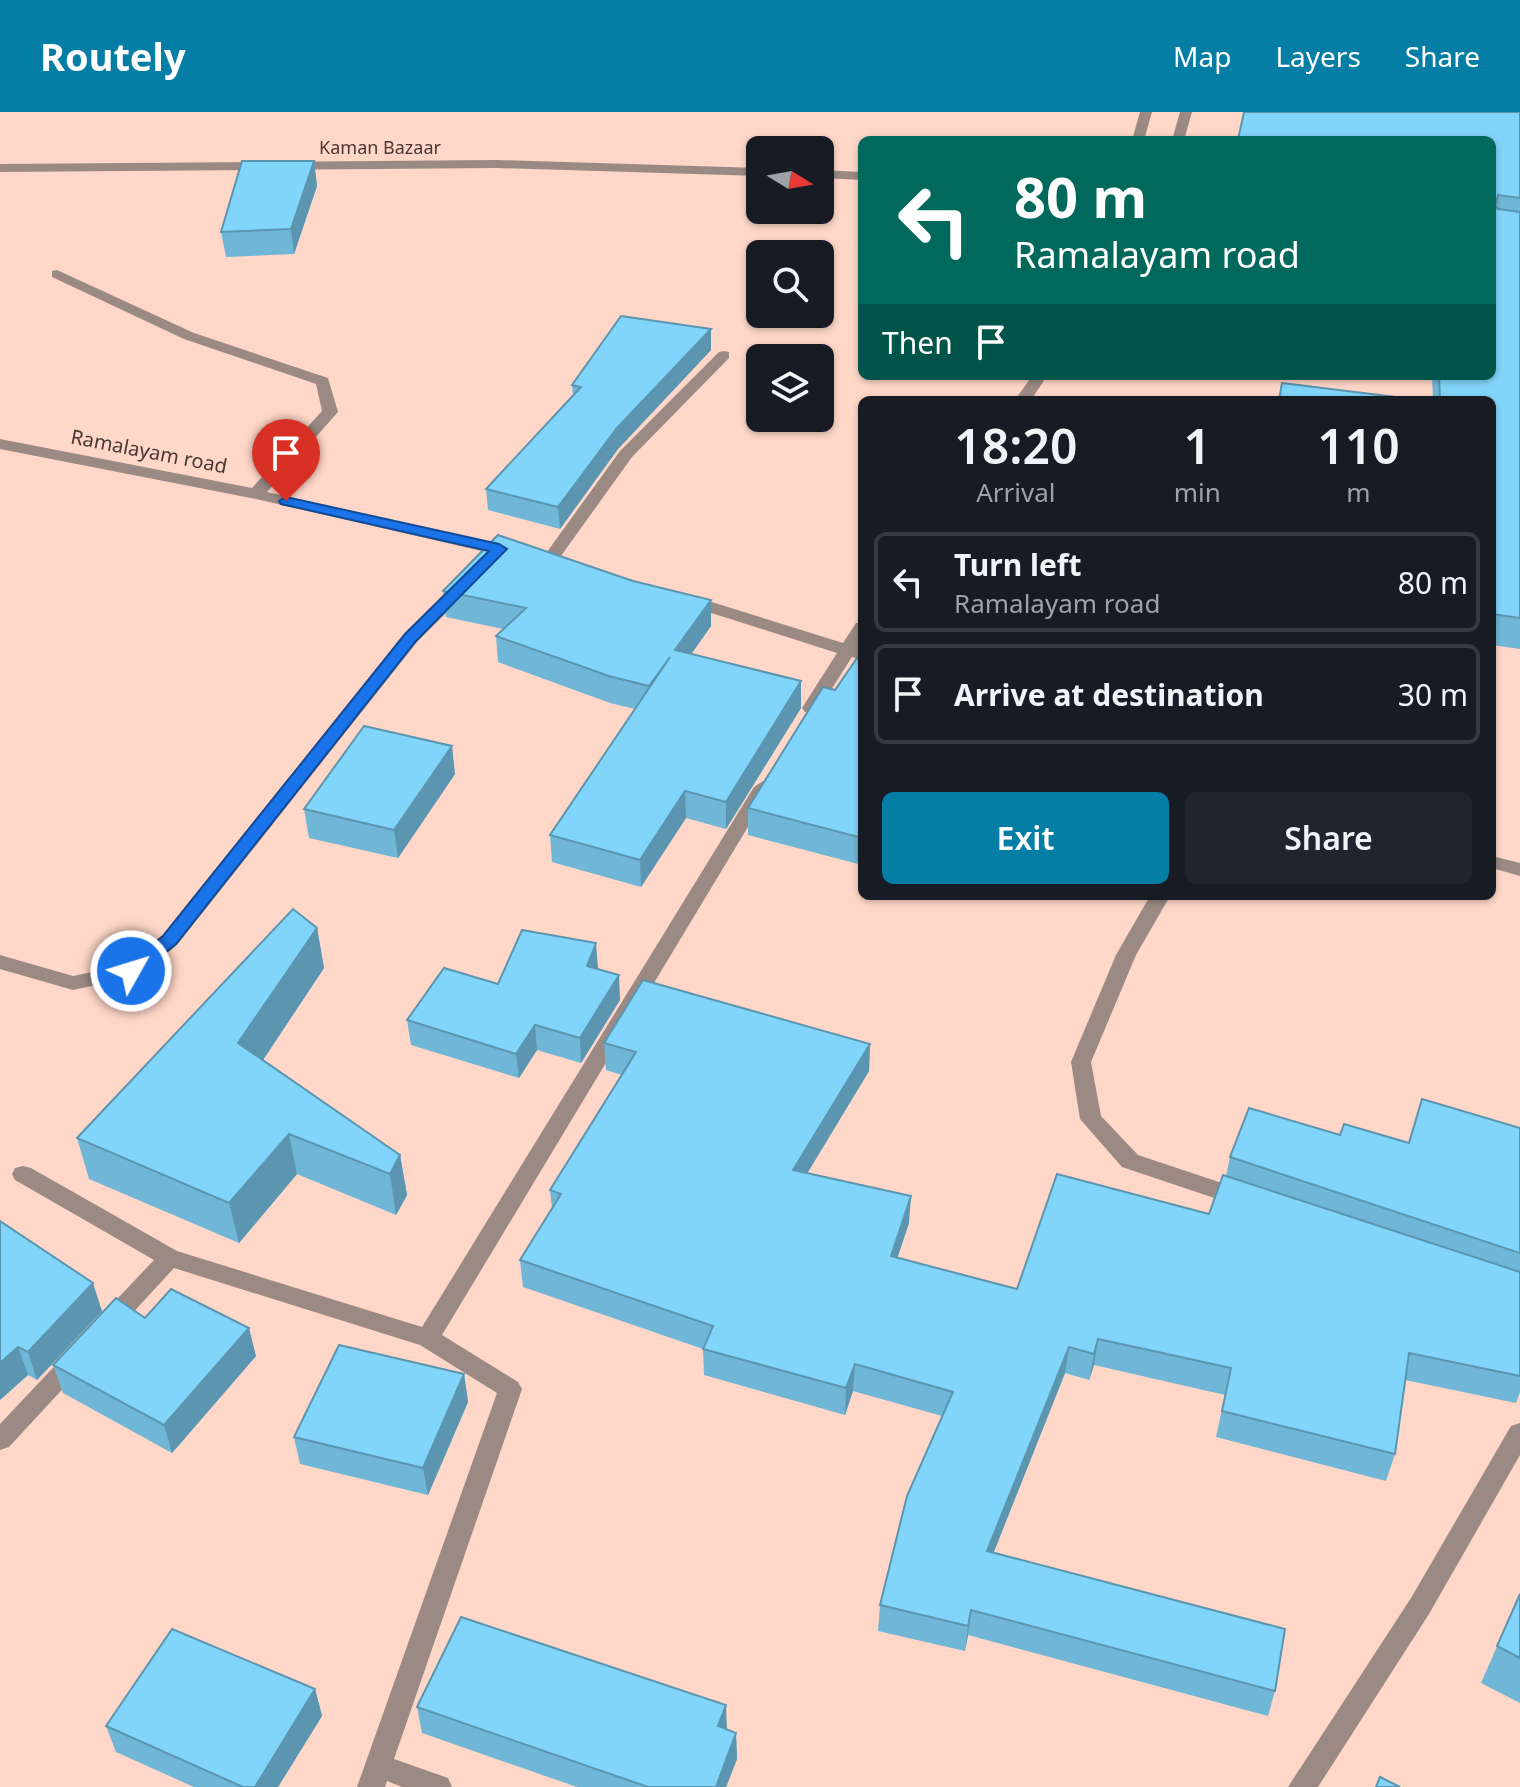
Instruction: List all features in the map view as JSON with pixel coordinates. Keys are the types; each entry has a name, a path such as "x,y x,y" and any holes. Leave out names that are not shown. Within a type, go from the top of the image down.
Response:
{"street":[{"path":"1139,136 1146,112"},
{"path":"1179,136 1186,112"},
{"name":"Kaman Bazaar","path":"0,168 496,164 746,172"},
{"path":"834,175 858,176"},
{"path":"57,274 189,336 323,381 330,412 256,494"},
{"name":"Ramalayam road","path":"0,444 256,494 541,561 626,454 724,355"},
{"path":"0,962 73,983 131,971 170,940 411,638 499,549"},
{"path":"670,594 854,652 797,730"},
{"path":"428,1338 772,771"},
{"path":"1496,863 1520,870"},
{"path":"1158,900 1126,955 1081,1062 1091,1119 1130,1161 1265,1207"},
{"path":"23,1174 170,1258 428,1338 510,1389 375,1776 438,1787"},
{"path":"0,1440 170,1258"},
{"path":"1302,1787 1420,1606 1520,1433"}],"building":[{"path":"1244,112 1520,112 1520,198 1498,195 1496,202 1496,136 1239,136"},
{"path":"242,161 314,161 291,229 221,232"},
{"path":"1496,207 1520,212 1520,618 1496,615 1496,396 1440,396 1439,380 1496,380"},
{"path":"621,316 711,329 617,428 558,507 486,489 581,387 572,385"},
{"path":"1282,383 1388,396 1280,396"},
{"path":"498,535 633,581 711,600 675,650 801,681 726,802 685,791 640,860 550,835 670,657 649,686 609,676 496,636 526,608 443,591"},
{"path":"858,658 858,837 748,808 823,687 835,690"},
{"path":"364,726 452,746 394,830 304,809"},
{"path":"293,909 317,928 238,1043 400,1155 390,1174 289,1134 229,1203 77,1138"},
{"path":"522,930 596,943 587,966 619,975 580,1038 535,1025 516,1054 407,1020 444,968 498,984"},
{"path":"643,980 870,1044 793,1170 911,1196 891,1256 1017,1289 1057,1174 1209,1214 1223,1175 1520,1272 1520,1376 1409,1353 1395,1454 1222,1411 1231,1368 1098,1339 1094,1354 1069,1347 987,1551 1285,1629 1275,1691 971,1610 968,1626 880,1605 907,1496 953,1392 855,1364 846,1388 703,1349 713,1326 520,1260 561,1194 550,1190 636,1052 604,1043"},
{"path":"1422,1099 1520,1128 1520,1253 1230,1157 1249,1108 1340,1135 1344,1124 1409,1143"},
{"path":"0,1221 93,1283 28,1352 18,1347 0,1363"},
{"path":"171,1289 249,1328 164,1425 53,1365 116,1298 145,1318"},
{"path":"339,1345 464,1374 423,1468 294,1437"},
{"path":"1520,1594 1520,1658 1497,1646"},
{"path":"461,1617 726,1705 718,1726 736,1733 716,1787 648,1787 417,1707"},
{"path":"172,1629 315,1689 255,1787 243,1787 106,1726"},
{"path":"1380,1777 1400,1787 1376,1787"}],"route":[{"path":"131,971 170,940 411,638 499,549 286,501"}]}
